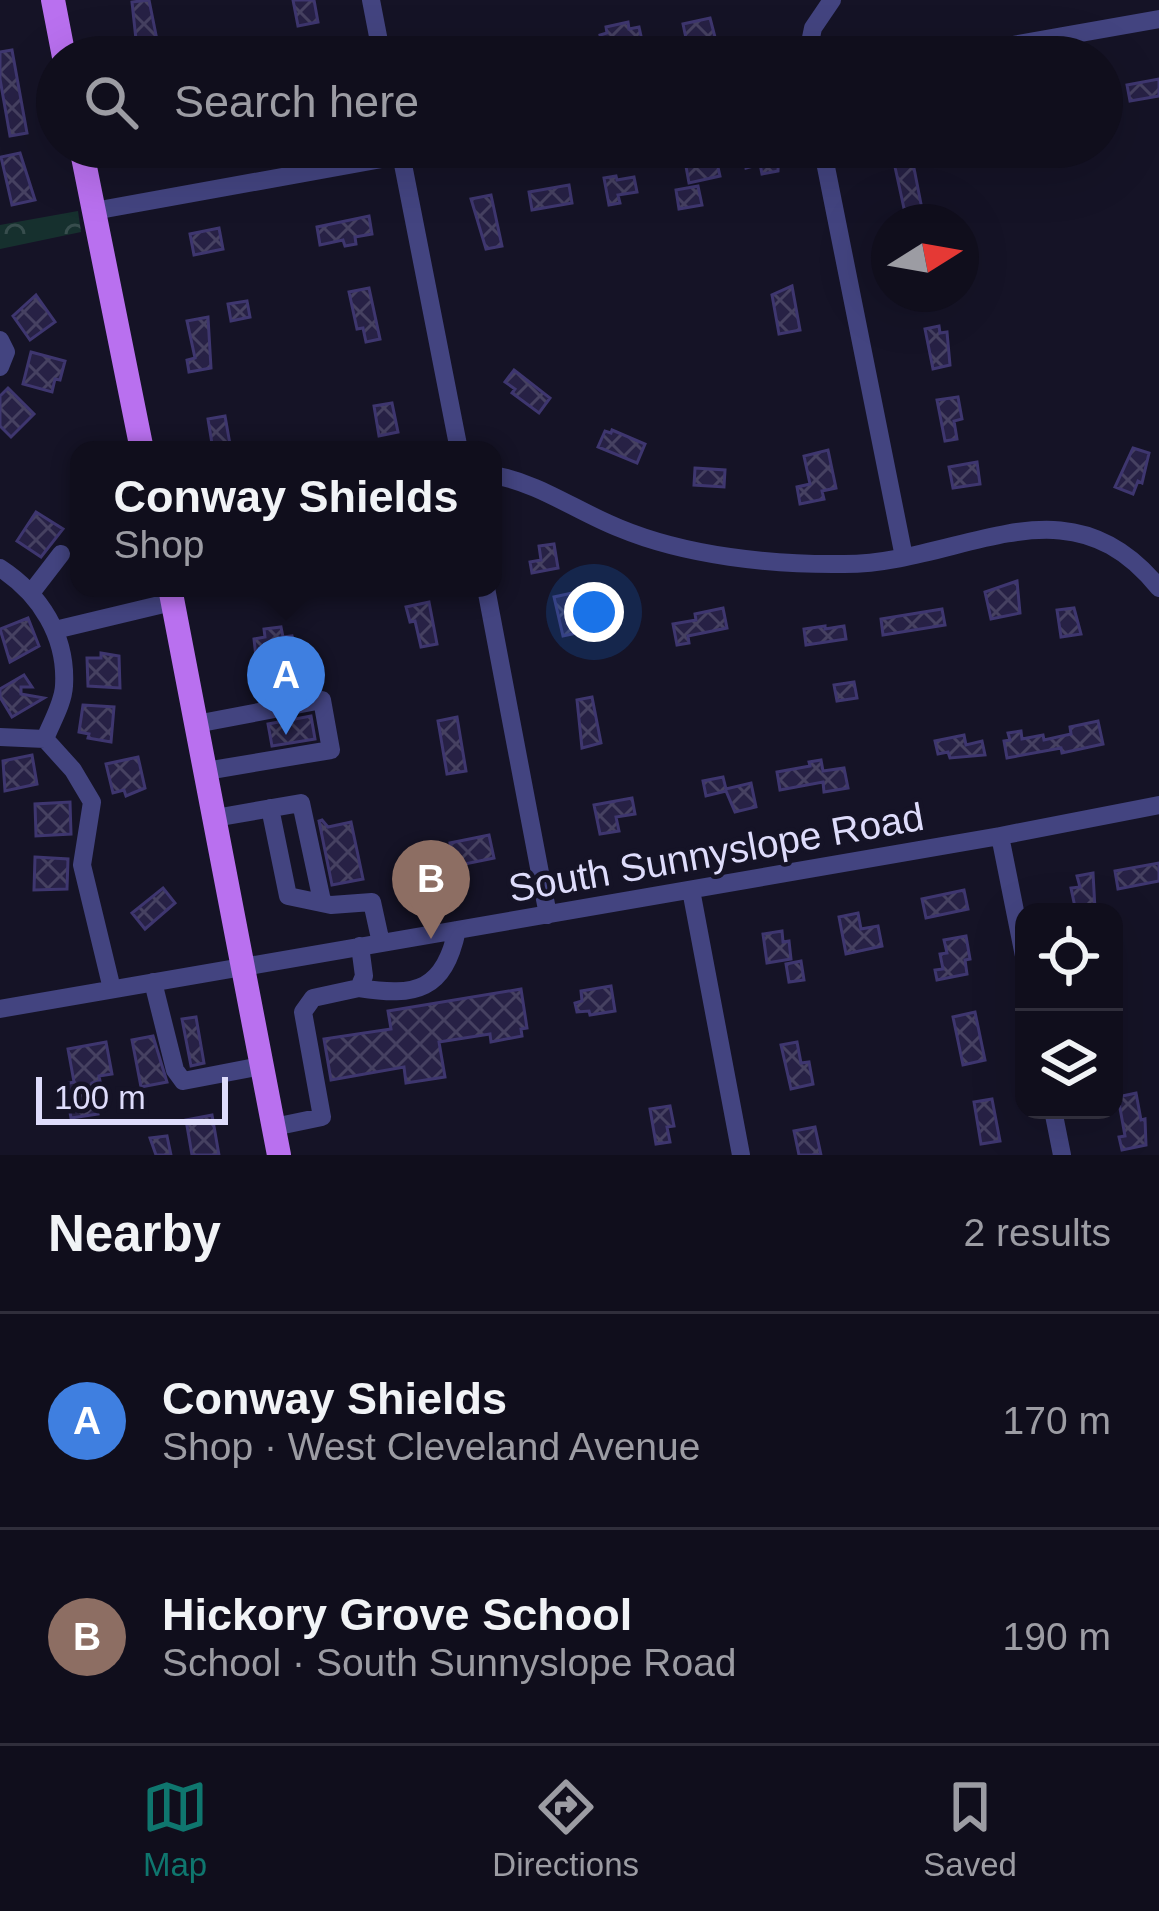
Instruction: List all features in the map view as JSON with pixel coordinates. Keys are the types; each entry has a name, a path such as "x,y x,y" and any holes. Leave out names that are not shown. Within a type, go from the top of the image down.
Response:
{"main road":[{"path":"52,0 60,36"},
{"path":"86,168 140,441"},
{"path":"171,597 279,1155"}],"street":[{"path":"371,0 378,36"},
{"path":"811,36 832,0"},
{"path":"1063,36 1159,19"},
{"path":"94,211 313,168"},
{"path":"403,168 457,441"},
{"path":"826,168 904,557"},
{"path":"0,340 6,352 0,367"},
{"path":"502,478 660,542 825,564 904,557 1028,531 1075,530 1113,544 1158,582"},
{"path":"31,592 61,554"},
{"path":"0,568 31,592 55,629 64,687 45,739"},
{"path":"55,629 164,597"},
{"path":"487,597 548,915"},
{"path":"196,724 322,700 331,750 206,771"},
{"path":"0,737 45,739 73,770 92,802 82,865 112,989"},
{"path":"214,818 301,803 322,901"},
{"name":"South Sunnyslope Road","path":"0,1009 1159,805"},
{"path":"270,808 288,896 331,904 372,902 381,943"},
{"path":"1000,836 1015,911"},
{"path":"691,890 741,1155"},
{"path":"274,1126 322,1117 303,1012 313,998 358,988 396,994 430,985 450,962 458,930"},
{"path":"358,988 364,976 360,946"},
{"path":"153,982 183,1081 261,1066"},
{"path":"1056,1119 1062,1155"}],"green space":[{"path":"78,211 81,232 0,249 0,225"}],"building":[{"path":"149,0 156,36 136,36 132,2"},
{"path":"293,0 314,0 318,22 298,26"},
{"path":"710,18 715,36 686,36 683,24"},
{"path":"628,22 629,29 639,27 641,36 600,36 607,33 606,27"},
{"path":"12,50 27,133 10,136 0,52"},
{"path":"1159,79 1159,96 1130,101 1127,85"},
{"path":"20,153 35,200 12,205 1,157"},
{"path":"686,168 718,168 720,176 689,183"},
{"path":"895,168 914,168 921,204 903,204"},
{"path":"616,176 617,180 634,177 637,192 618,195 620,203 609,205 604,178"},
{"path":"569,185 572,203 532,210 529,192"},
{"path":"698,186 702,205 679,209 676,190"},
{"path":"491,195 502,246 486,249 471,199"},
{"path":"369,216 372,234 355,237 356,244 345,246 343,240 320,245 317,227"},
{"path":"219,228 223,249 194,255 190,234"},
{"path":"792,286 800,330 779,334 772,295"},
{"path":"369,288 380,339 366,342 363,328 357,329 349,292"},
{"path":"36,295 55,322 30,340 13,316"},
{"path":"247,301 250,317 231,321 228,304"},
{"path":"208,317 211,368 189,372 187,360 195,358 187,321"},
{"path":"939,326 940,333 947,332 950,365 933,369 925,329"},
{"path":"31,352 65,361 52,392 23,384"},
{"path":"514,370 550,398 539,413 505,382"},
{"path":"8,388 34,414 11,437 0,426 0,396"},
{"path":"958,397 962,419 954,421 957,439 945,441 937,400"},
{"path":"392,403 398,432 379,436 374,406"},
{"path":"225,416 229,441 212,441 208,419"},
{"path":"605,431 645,444 637,463 598,447"},
{"path":"1133,448 1149,453 1142,483 1138,481 1133,494 1115,487"},
{"path":"828,450 836,488 822,491 824,499 800,504 797,487 810,484 804,456"},
{"path":"977,462 980,484 953,488 949,467"},
{"path":"695,468 725,470 724,487 694,485"},
{"path":"36,512 63,529 41,557 17,541"},
{"path":"554,544 558,568 532,573 530,562 541,560 539,546"},
{"path":"1017,581 1020,613 991,619 985,592"},
{"path":"572,593 581,632 563,636 554,597"},
{"path":"429,602 437,644 421,647 406,607"},
{"path":"723,608 727,628 688,636 689,643 677,645 673,624"},
{"path":"1074,608 1081,634 1061,637 1057,610"},
{"path":"942,609 945,625 883,635 881,619"},
{"path":"28,618 39,646 10,662 0,629"},
{"path":"844,626 846,639 806,645 804,629"},
{"path":"281,627 283,637 292,636 294,647 282,649 283,654 256,657 254,639 265,637 264,629"},
{"path":"101,653 119,656 120,688 88,686 87,658 101,658"},
{"path":"24,675 32,687 21,687 21,694 44,698 12,717 0,689"},
{"path":"854,682 857,698 837,701 834,685"},
{"path":"592,697 601,743 582,748 577,700"},
{"path":"83,705 114,707 111,742 79,732"},
{"path":"311,716 315,739 272,746 268,724"},
{"path":"457,717 466,771 447,774 438,721"},
{"path":"1098,721 1103,744 1007,758 1004,741 1010,740 1008,733 1021,731 1022,739 1043,735 1044,740 1071,734 1070,727"},
{"path":"964,735 966,745 982,741 985,755 950,758 948,752 938,754 935,741"},
{"path":"32,755 37,784 5,791 3,761"},
{"path":"138,757 145,788 126,796 124,790 113,793 106,764"},
{"path":"821,760 823,771 844,768 848,788 824,792 823,782 780,790 777,772"},
{"path":"723,777 726,789 751,783 756,807 735,812 726,791 706,796 703,781"},
{"path":"632,798 635,814 616,817 619,831 600,834 594,805"},
{"path":"70,802 71,834 36,836 35,804"},
{"path":"322,820 328,827 351,822 363,879 332,885"},
{"path":"489,835 494,858 455,866 450,843"},
{"path":"35,857 68,859 67,889 34,890"},
{"path":"1159,863 1159,881 1118,889 1115,871"},
{"path":"1093,873 1095,903 1074,903 1071,888 1080,887 1077,876"},
{"path":"163,888 175,903 145,929 132,913"},
{"path":"964,890 968,909 926,918 922,899"},
{"path":"858,913 861,929 878,926 882,946 846,954 839,917"},
{"path":"782,931 783,942 789,941 791,959 767,963 763,934"},
{"path":"966,936 967,974 937,980 935,970 943,969 940,954 947,953 944,940"},
{"path":"801,961 804,980 789,982 786,964"},
{"path":"611,986 615,1011 577,1012 575,1003 582,1001 581,991"},
{"path":"521,989 527,1028 521,1029 522,1036 491,1042 490,1034 439,1042 445,1077 406,1083 404,1067 331,1080 324,1039 391,1029 388,1011"},
{"path":"975,1012 985,1060 963,1065 953,1017"},
{"path":"196,1017 204,1063 191,1066 182,1019"},
{"path":"153,1036 167,1082 141,1087 132,1040"},
{"path":"106,1042 112,1074 92,1083 98,1114 71,1118 65,1084 74,1082 68,1049"},
{"path":"797,1042 801,1063 809,1062 813,1084 791,1089 781,1045"},
{"path":"1136,1093 1141,1120 1145,1119 1146,1145 1122,1150 1123,1096"},
{"path":"992,1099 1000,1141 981,1144 974,1102"},
{"path":"670,1106 674,1126 667,1127 670,1142 656,1144 650,1109"},
{"path":"212,1115 219,1155 192,1155 186,1120"},
{"path":"815,1127 821,1155 799,1155 794,1131"},
{"path":"167,1136 171,1155 156,1155 150,1138"}],"place":[{"name":"Conway Shields","path":"286,735"},
{"name":"Hickory Grove School","path":"431,939"}]}
